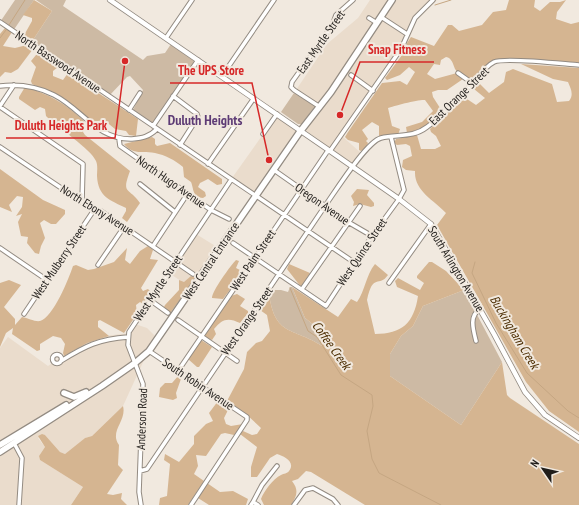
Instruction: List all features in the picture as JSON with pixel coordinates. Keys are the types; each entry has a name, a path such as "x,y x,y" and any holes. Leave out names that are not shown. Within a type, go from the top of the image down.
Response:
{"highway":[{"name":"West Central Entrance","path":"0,445 13,441 110,380 135,363 149,351 301,130 320,107 392,0"},
{"name":"West Central Entrance","path":"0,452 13,441 63,407 86,392 110,380"},
{"path":"63,407 68,400 64,393 74,397 86,392"}],"main road":[{"name":"South Arlington Avenue","path":"110,0 353,166 431,224 480,309 525,392 545,415 579,438"}],"street":[{"path":"166,38 192,0"},
{"path":"222,76 274,0"},
{"name":"East Myrtle Street","path":"320,107 291,87 332,26 336,15 353,0"},
{"name":"West Palm Street","path":"178,371 327,152 330,151 373,91 401,49 407,34 420,11 433,0"},
{"path":"381,17 407,34"},
{"path":"369,18 377,23"},
{"name":"North Basswood Avenue","path":"0,22 355,263"},
{"path":"153,126 198,60"},
{"name":"East Orange Street","path":"353,166 373,142 380,138 417,133 426,128 450,108 472,83 495,62 512,61 579,65"},
{"path":"458,73 472,83"},
{"path":"351,76 373,91"},
{"path":"14,85 0,106 83,164 82,202"},
{"path":"0,86 26,86 54,95 104,133 119,139 145,138 157,129"},
{"path":"129,110 140,93"},
{"path":"173,96 197,114 196,120 180,145"},
{"path":"208,164 254,98"},
{"path":"263,134 277,114"},
{"path":"391,137 404,190 399,199"},
{"name":"North Hugo Avenue","path":"119,139 120,146 211,210 229,220"},
{"name":"North Ebony Avenue","path":"0,147 94,210 100,210 193,274"},
{"name":"West Orange Street","path":"140,471 147,469 201,387 353,166"},
{"name":"Oregon Avenue","path":"274,170 348,222 372,236"},
{"name":"West Myrtle Street","path":"128,337 133,324 231,180"},
{"path":"140,184 175,212"},
{"path":"153,246 188,193"},
{"name":"West Quince Street","path":"302,289 326,306 372,236 399,199"},
{"path":"232,243 302,289 360,206"},
{"name":"West Mulberry Street","path":"24,314 94,210"},
{"path":"389,283 431,224"},
{"path":"98,265 124,227"},
{"path":"0,248 47,280"},
{"path":"150,300 168,313"},
{"path":"476,341 472,317 474,313 480,309"},
{"path":"178,320 237,361"},
{"path":"61,361 93,342 105,339 128,337"},
{"name":"Anderson Road","path":"128,337 128,345 144,388 139,492 141,505"},
{"name":"South Robin Avenue","path":"149,351 248,417 248,420 191,505"},
{"path":"13,441 22,458 19,505"},
{"path":"258,505 252,503 262,485 277,466"},
{"path":"294,505 305,490 313,488 333,499 338,505"}],"shaded area":[{"path":"15,0 34,0 13,31 0,22"},
{"path":"34,0 52,11 31,43 23,37 32,21 32,18 23,15"},
{"path":"36,0 66,0 63,6 143,60 147,56 165,53 171,44 193,59 194,62 154,122 152,123 133,110 143,90 130,76 127,77 109,96 31,43 52,11"},
{"path":"370,0 437,0 416,21 408,42 343,137 361,153 351,164 299,126 315,108 294,93 327,44 358,18"},
{"path":"509,0 535,0 534,7 540,11 550,2 560,2 566,0 557,12 556,19 571,24 579,22 579,63 499,59 472,81 458,73 451,60 446,57 441,60 440,65 434,64 427,74 435,79 457,73 463,79 447,90 432,92 433,97 442,111 434,119 422,128 407,133 406,127 422,122 433,111 425,100 401,104 388,108 392,126 400,129 398,135 379,136 379,126 372,122 362,130 368,139 366,141 368,143 366,148 361,151 359,150 359,143 348,140 345,137 382,83 400,81 407,85 415,72 409,67 400,75 387,80 385,78 405,51 407,43 411,37 434,46 448,25 452,25 459,31 482,25 493,12 506,10"},
{"path":"5,28 12,32 3,46 15,48 31,44 33,49 18,69 11,73 5,72 0,77 0,34"},
{"path":"36,55 40,55 58,67 53,71 53,76 63,80 68,73 138,119 136,136 129,135 126,131 115,129 104,120 92,122 61,97 32,84 31,81 36,67 31,61"},
{"path":"521,64 579,68 579,432 549,411 526,382 437,225 446,213 421,190 415,171 406,170 402,167 403,160 412,156 410,146 406,144 397,145 394,143 396,139 417,135 421,149 435,149 441,146 436,136 430,129 464,97 476,105 485,98 474,89 477,83 479,83 489,93 504,82 506,72 513,69 552,84 557,102 569,101 571,99 572,94 568,82 553,79"},
{"path":"25,87 57,100 71,110 84,121 83,132 85,135 130,171 126,187 140,203 127,222 122,218 126,208 110,200 102,193 98,183 97,163 93,156 81,144 51,121 46,116 45,109 40,107 35,110 19,99"},
{"path":"294,93 315,106 302,124 298,124 281,112"},
{"path":"276,116 296,131 256,190 253,192 232,178"},
{"path":"152,137 155,139 155,144 157,146 170,143 222,179 222,184 217,185 208,179 200,183 198,187 205,192 206,196 203,198 199,197 195,194 191,182 184,177 183,167 177,162 159,154 131,150 124,144"},
{"path":"0,169 43,200 65,210 65,214 56,224 51,224 44,220 40,223 45,238 39,254 35,253 27,243 28,237 21,236 18,222 22,214 16,216 22,207 23,197 17,196 9,205 12,212 0,207"},
{"path":"357,189 369,190 367,195 374,203 374,206 371,207 360,204 353,206 354,202 351,196"},
{"path":"196,234 217,247 190,287 169,273"},
{"path":"148,246 153,250 150,259 158,260 141,288 143,291 148,289 151,292 143,304 140,302 136,305 137,314 124,333 100,320 98,321 98,327 109,336 87,343 64,356 63,353 65,344 61,338 53,336 40,344 40,350 37,351 12,334 13,328 6,333 0,347 0,283 9,280 21,285 4,307 15,319 15,325 22,317 40,321 50,313 55,305 73,266 76,265 88,270 94,269 114,262 127,248 125,260 130,264 140,251"},
{"path":"236,260 239,261 236,268 242,271 241,275 223,299 212,298 218,284"},
{"path":"429,262 432,262 446,271 464,290 423,306 413,326 401,336 390,354 390,376 461,425 502,362 507,395 579,444 579,505 365,505 311,472 306,471 298,479 292,481 296,487 296,493 295,499 291,505 264,505 261,499 262,496 272,482 282,474 288,472 291,468 290,462 283,456 277,454 270,458 257,477 251,477 251,467 257,447 240,434 243,431 252,435 257,434 261,428 246,414 227,401 244,369 247,352 256,343 262,341 270,331 267,315 260,310 269,294 276,318 281,324 287,329 322,346 320,340 314,333 315,326 305,318 292,287 338,317 351,299 357,302 375,264 388,275 385,279 374,283 369,291 367,300 375,334 393,332 405,325 410,320 418,296 397,287 395,281 398,278 420,290 424,283 417,278 417,276"},
{"path":"289,264 310,273 301,287 287,269"},
{"path":"191,276 194,277 194,280 168,316 169,312 164,307 179,290 179,280 184,282"},
{"path":"290,287 292,287 305,318 315,326 314,333 320,340 322,346 287,329 276,318 269,294 272,290 288,292"},
{"path":"464,290 502,362 461,425 390,376 390,354 401,336 413,326 423,306"},
{"path":"237,294 245,299 240,306 248,311 248,313 240,323 232,320 226,320 220,323 214,329 216,334 212,340 205,337 205,334 231,296"},
{"path":"135,324 147,328 155,336 123,406 92,436 85,438 65,454 60,452 45,435 38,438 45,447 39,456 40,460 83,487 71,505 0,505 0,348 8,337 48,366 84,342 105,336 130,333"},
{"path":"201,340 212,347 199,367 197,367 188,359"},
{"path":"179,375 182,376 176,393 177,398 173,400 159,397 160,388 165,383 172,383"},
{"path":"218,401 229,408 224,418 226,424 231,426 243,424 234,435 225,433 221,434 206,456 196,455 198,466 194,474 204,481 188,505 159,505 160,498 167,496 170,464 164,460 165,454 179,462 194,444 194,436 206,424 213,421 209,413"},
{"path":"123,406 123,416 117,430 116,440 119,445 118,465 123,470 107,494 113,495 122,493 121,499 127,505 71,505 83,487 40,460 39,456 45,447 38,436 42,434 45,435 60,452 65,454 85,438 92,436"},
{"path":"207,483 220,492 233,491 248,499 246,505 209,505 198,498"}],"waterway":[{"path":"9,25 25,0"},
{"path":"435,5 451,0"},
{"path":"0,38 6,30"},
{"name":"Buckingham Creek","path":"475,262 472,273 496,323 527,373 568,411 579,418"},
{"name":"Coffee Creek","path":"290,288 308,331 317,337 341,375 372,395 373,406 367,431 372,459 379,473 441,505"}],"place":[{"name":"Duluth Heights Park","path":"125,61"},
{"name":"Snap Fitness","path":"340,115"},
{"name":"The UPS Store","path":"269,160"}],"district":[{"name":"Duluth Heights","path":"205,120"}]}
